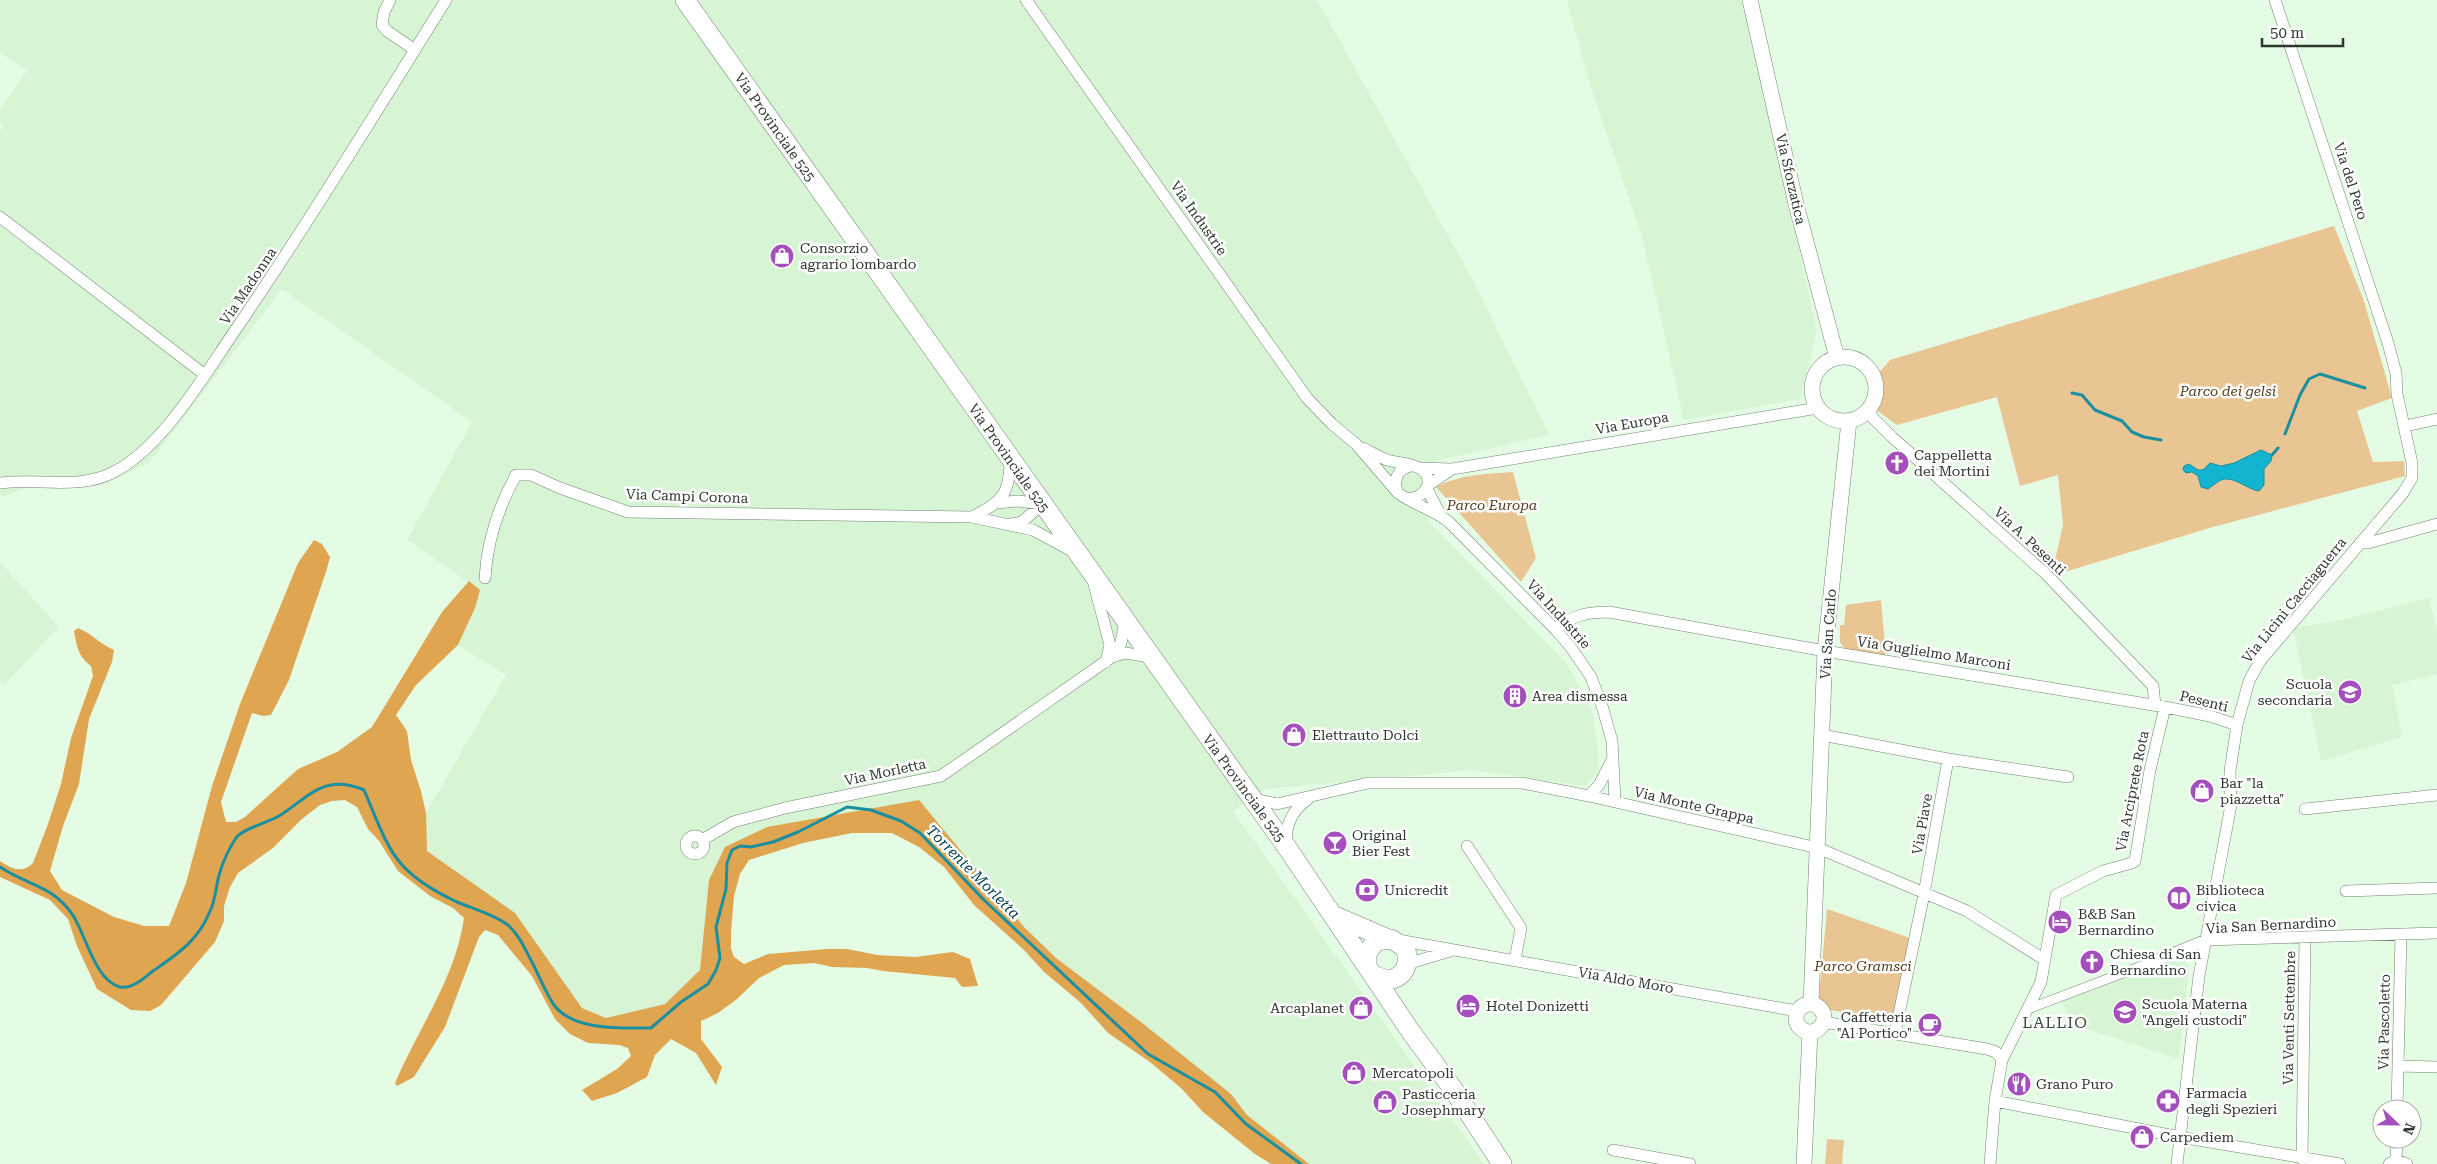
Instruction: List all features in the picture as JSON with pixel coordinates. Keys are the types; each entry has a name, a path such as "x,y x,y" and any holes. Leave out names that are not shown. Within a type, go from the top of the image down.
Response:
{"main road":[{"name":"Via Provinciale 525","path":"685,0 1076,553 1286,846 1401,1016 1453,1089 1502,1164"},
{"path":"1334,915 1390,939"},
{"name":"Via Provinciale 525","path":"1390,939 1400,943 1406,951 1398,992 1401,1016"},
{"path":"1390,939 1376,941 1369,948 1366,956 1371,971 1386,980 1404,969"}],"street":[{"path":"390,0 382,16 382,25 387,31 415,50"},
{"name":"Via Madonna","path":"0,483 75,482 111,474 140,456 156,441 205,375 294,245 446,0"},
{"name":"Via Industrie","path":"1026,0 1307,398 1332,424 1356,444 1401,495 1440,514"},
{"name":"Via Sforzatica","path":"1750,0 1796,204 1837,358"},
{"name":"Via del Pero","path":"2275,0 2396,372 2398,394 2405,426"},
{"path":"0,217 205,375"},
{"path":"1837,358 1855,359 1870,369 1875,379 1876,390 1873,402 1867,412 1849,421 1836,420 1826,416 1818,408 1812,390 1813,380 1818,370 1826,362 1837,358"},
{"name":"Via Europa","path":"1415,467 1452,469 1818,408"},
{"name":"Via A. Pesenti","path":"1867,412 1892,437 2046,574 2153,686 2160,706"},
{"path":"2405,426 2437,419"},
{"name":"Via San Carlo","path":"1811,1004 1825,651 1849,421"},
{"name":"Via Licini Cacciaguerra","path":"2178,1164 2199,976 2231,805 2230,771 2237,725 2249,681 2260,661 2403,493 2412,478 2412,463 2405,426"},
{"name":"Via Industrie","path":"1356,444 1386,459 1415,467 1427,478 1427,488 1440,514 1556,630 1572,649 1591,677 1604,709 1612,741 1615,802"},
{"path":"997,503 1008,486 1010,460"},
{"path":"1415,467 1404,468 1397,474 1395,481 1401,495 1419,498 1427,488"},
{"name":"Via Europa","path":"1427,488 1452,469"},
{"name":"Via Campi Corona","path":"485,578 486,553 498,511 516,475 531,475 560,488 628,512 972,517 1038,533 1076,553"},
{"path":"972,517 997,503 1018,501 1042,504"},
{"path":"1009,525 1022,522 1042,504"},
{"path":"2360,543 2368,543 2437,524"},
{"path":"1092,575 1107,629 1110,644 1109,659"},
{"name":"Via Guglielmo Marconi","path":"1556,630 1567,619 1588,612 1609,612 1825,651 2160,706"},
{"path":"1109,659 1121,643 1125,621"},
{"name":"Via Morletta","path":"702,840 733,822 785,808 940,776 1109,659 1125,653 1150,657"},
{"name":"Pesenti","path":"2160,706 2210,716 2237,725"},
{"name":"Via Arciprete Rota","path":"1990,1164 1995,1101 2002,1060 2041,982 2056,895 2103,871 2132,864 2135,861 2160,706"},
{"path":"1822,735 1948,759 2068,777"},
{"name":"Via Piave","path":"1896,1033 1924,894 1948,759"},
{"path":"1589,796 1599,785 1612,760"},
{"name":"Via Monte Grappa","path":"1311,797 1368,783 1522,783 1589,796 1818,848 1967,911 2045,960"},
{"path":"2305,809 2437,795"},
{"path":"1251,798 1277,804 1311,797"},
{"path":"1286,846 1286,832 1289,820 1301,804 1311,797"},
{"path":"1467,846 1521,928 1516,960"},
{"path":"2346,891 2437,888"},
{"name":"Via San Bernardino","path":"2028,1009 2206,940 2437,933"},
{"name":"Via Pascoletto","path":"2397,1099 2401,935"},
{"name":"Via Venti Settembre","path":"2295,1160 2305,938"},
{"name":"Via Aldo Moro","path":"1390,939 1797,1011"},
{"name":"Via Aldo Moro","path":"1404,969 1454,950"},
{"path":"1811,1004 1819,1007 1823,1014 1823,1022 1818,1029 1810,1032 1801,1029 1796,1021 1797,1011 1803,1005 1811,1004"},
{"path":"1823,1022 1987,1049 1996,1052 2002,1060"},
{"path":"1804,1164 1810,1032"},
{"path":"2398,1066 2437,1066"},
{"path":"1995,1101 2295,1160 2340,1164"},
{"path":"2397,1149 2397,1163"},
{"path":"1613,1150 1690,1164"}],"shaded area":[{"path":"0,0 1317,0 1476,286 1549,435 1435,461 1429,522 1566,663 1592,709 1599,771 1585,786 1471,770 1266,789 1233,811 1484,1164 1309,1164 1247,1115 1231,1094 1141,1022 1056,958 1025,928 919,800 725,847 705,935 700,970 665,1004 606,1018 582,1008 515,913 427,851 426,813 506,675 458,645 475,608 480,590 407,540 472,422 282,289 149,463 102,485 27,488 0,497 0,131 4,126 0,120 0,109 27,71 0,53"},
{"path":"1567,0 1745,0 1817,331 1800,399 1684,420 1642,236 1590,85"},
{"path":"314,540 322,544 330,557 326,572 289,680 271,715 263,716 252,713 221,802 226,822 236,822 245,817 298,769 337,752 372,727 442,612 469,581 480,590 475,608 458,645 416,685 396,715 407,731 411,760 421,791 426,813 427,851 515,913 582,1008 606,1018 665,1004 700,970 709,880 725,847 767,827 919,800 1025,928 1056,958 1141,1022 1231,1094 1247,1115 1309,1164 1271,1164 1255,1154 1203,1112 1182,1089 1150,1062 1108,1033 1081,1003 1044,972 1024,950 974,905 944,867 919,847 892,833 852,833 803,843 749,860 740,874 734,896 731,949 734,957 744,964 768,954 827,949 847,949 877,955 915,957 953,952 970,959 978,986 962,987 955,978 867,968 832,967 814,963 784,965 759,978 737,999 718,1013 701,1021 701,1039 722,1067 716,1085 696,1053 671,1039 655,1055 647,1077 617,1093 592,1101 582,1090 617,1069 631,1056 628,1048 619,1045 588,1043 570,1034 555,1019 532,976 498,935 485,930 479,937 445,1027 414,1077 397,1086 395,1083 404,1063 445,982 460,940 464,918 453,908 430,896 398,871 379,841 368,829 357,807 345,800 332,801 320,805 302,819 273,848 238,873 230,887 224,906 224,921 215,942 161,1005 150,1011 131,1010 97,989 77,946 68,919 50,900 0,877 0,861 17,869 25,868 33,863 61,784 71,738 93,676 91,666 83,659 79,651 74,631 78,628 83,630 114,650 112,662 89,719 79,784 63,826 50,871 62,890 114,917 144,926 169,926 186,883 212,786 240,704 298,563"},
{"path":"0,562 59,627 4,685 0,680"},
{"path":"2429,598 2437,631 2437,674 2392,685 2402,737 2321,761 2293,628 2346,619"},
{"name":"Scuola Materna \"Angeli custodi\"","path":"2184,955 2189,971 2179,1059 2071,1024 2061,1000"}],"green space":[{"name":"Parco dei gelsi","path":"2334,226 2364,301 2392,398 2357,411 2373,462 2404,461 2405,476 2213,527 2058,574 2053,569 2063,525 2058,475 2020,486 1997,397 1897,425 1876,410 1879,395 1876,376 1890,360"},
{"name":"Parco Europa","path":"1513,472 1536,558 1521,582 1436,487 1464,477"},
{"path":"1881,600 1886,656 1844,648 1840,642 1840,625 1844,625 1846,605"},
{"name":"Parco Gramsci","path":"1827,909 1910,938 1894,1019 1828,1010 1819,997"},
{"path":"1827,1139 1844,1140 1842,1164 1825,1164"}],"water":[{"path":"2261,450 2272,455 2271,461 2264,469 2264,485 2259,491 2230,479 2219,481 2208,489 2201,487 2198,476 2192,472 2186,473 2183,470 2184,466 2189,464 2198,470 2203,470 2210,463 2221,466 2234,463"}],"waterway":[{"path":"2285,434 2300,395 2309,379 2320,374 2365,388"},
{"path":"2072,393 2082,395 2095,410 2122,421 2132,432 2144,437 2161,440"},
{"path":"2272,455 2278,448"},
{"name":"Torrente Morletta","path":"0,867 58,898 74,917 92,957 104,976 120,987 134,985 180,952 201,929 213,904 223,864 231,846 239,835 279,816 318,790 338,784 350,785 364,790 380,829 396,858 406,869 436,891 504,922 513,930 520,939 551,1000 562,1013 573,1020 585,1024 613,1028 651,1028 681,1002 708,984 716,970 720,958 716,927 726,889 727,863 732,850 740,846 751,847 773,842 798,832 847,807 871,810 901,821 920,833 984,900 1148,1054 1215,1092 1246,1124 1301,1164"}],"place":[{"name":"Consorzio agrario lombardo","path":"782,256"},
{"name":"Cappelletta dei Mortini","path":"1897,463"},
{"name":"Scuola secondaria","path":"2350,692"},
{"name":"Area dismessa","path":"1515,696"},
{"name":"Elettrauto Dolci","path":"1294,735"},
{"name":"Bar \"la piazzetta\"","path":"2202,791"},
{"name":"Original Bier Fest","path":"1335,843"},
{"name":"Unicredit","path":"1367,890"},
{"name":"Biblioteca civica","path":"2179,898"},
{"name":"B&B San Bernardino","path":"2060,922"},
{"name":"Chiesa di San Bernardino","path":"2092,962"},
{"name":"Hotel Donizetti","path":"1468,1006"},
{"name":"Arcaplanet","path":"1361,1008"},
{"name":"Scuola Materna \"Angeli custodi\"","path":"2125,1012"},
{"name":"Caffetteria \"Al Portico\"","path":"1930,1025"},
{"name":"Mercatopoli","path":"1354,1073"},
{"name":"Grano Puro","path":"2019,1084"},
{"name":"Farmacia degli Spezieri","path":"2168,1101"},
{"name":"Pasticceria Josephmary","path":"1385,1102"},
{"name":"Carpediem","path":"2142,1137"}],"district":[{"name":"LALLIO","path":"2055,1022"}]}
